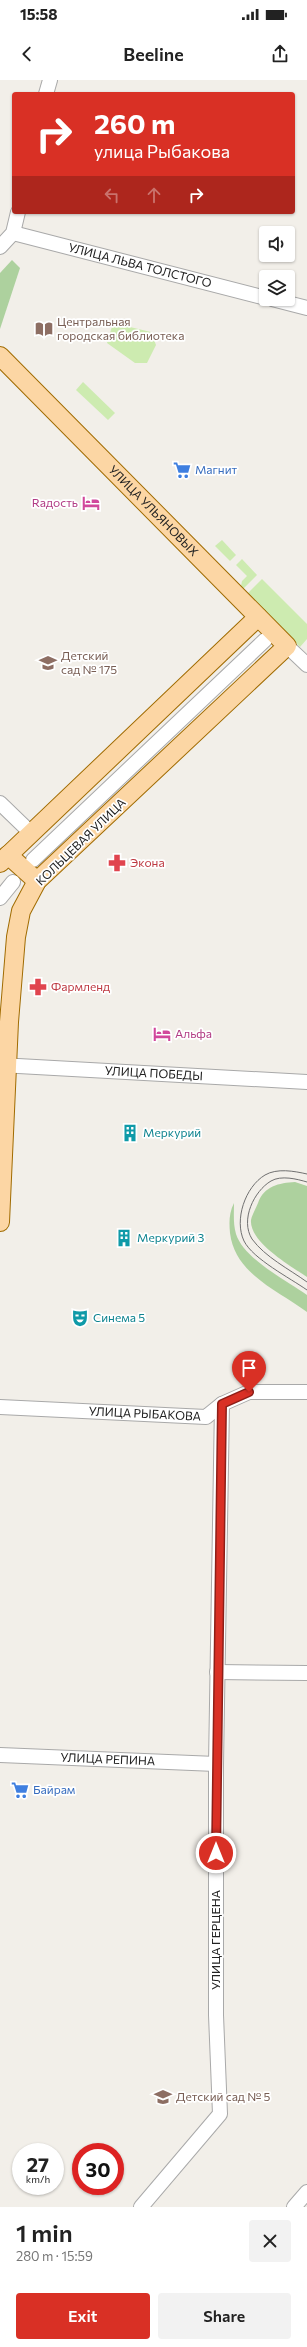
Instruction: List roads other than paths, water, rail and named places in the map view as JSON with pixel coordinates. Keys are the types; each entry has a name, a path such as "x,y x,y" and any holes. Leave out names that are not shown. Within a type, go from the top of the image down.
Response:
{"main road":[{"name":"УЛИЦА УЛЬЯНОВЫХ","path":"0,356 287,646"},
{"path":"37,881 4,859 258,617"},
{"name":"КОЛЬЦЕВАЯ УЛИЦА","path":"0,1222 4,1065 16,937 21,911 37,881 287,646"}],"street":[{"path":"47,92 50,80"},
{"path":"0,246 13,233 18,214"},
{"name":"УЛИЦА ЛЬВА ТОЛСТОГО","path":"13,233 259,296"},
{"path":"295,305 307,308"},
{"path":"33,860 265,640"},
{"name":"УЛИЦА УЛЬЯНОВЫХ","path":"287,646 307,665"},
{"path":"0,803 31,833"},
{"path":"0,898 13,882"},
{"name":"УЛИЦА ПОБЕДЫ","path":"4,1065 307,1082"},
{"name":"УЛИЦА РЫБАКОВА","path":"0,1407 206,1417 222,1404 249,1392 307,1392"},
{"name":"УЛИЦА ГЕРЦЕНА","path":"141,2207 220,2114 216,2015 216,1764 222,1404"},
{"path":"217,1672 307,1673"},
{"name":"УЛИЦА РЕПИНА","path":"0,1755 216,1764"},
{"path":"294,2207 307,2192"}],"tram line":[{"path":"307,1174 291,1171 275,1171 258,1180 252,1187 243,1205 240,1224 244,1241 255,1255 272,1268 307,1290"},
{"path":"307,1182 284,1178 271,1181 254,1199 248,1215 249,1231 252,1239 257,1245 270,1257 307,1282"}],"place":[{"name":"Центральная городская библиотека","path":"44,329"},
{"name":"Магнит","path":"182,470"},
{"name":"Rадость","path":"91,503"},
{"name":"Детский сад № 175","path":"48,663"},
{"name":"Экона","path":"117,863"},
{"name":"Фармленд","path":"38,987"},
{"name":"Альфа","path":"162,1034"},
{"name":"Меркурий","path":"130,1133"},
{"name":"Меркурий 3","path":"124,1238"},
{"name":"Синема 5","path":"80,1318"},
{"name":"Байрам","path":"20,1790"},
{"name":"Детский сад № 5","path":"163,2097"}]}
